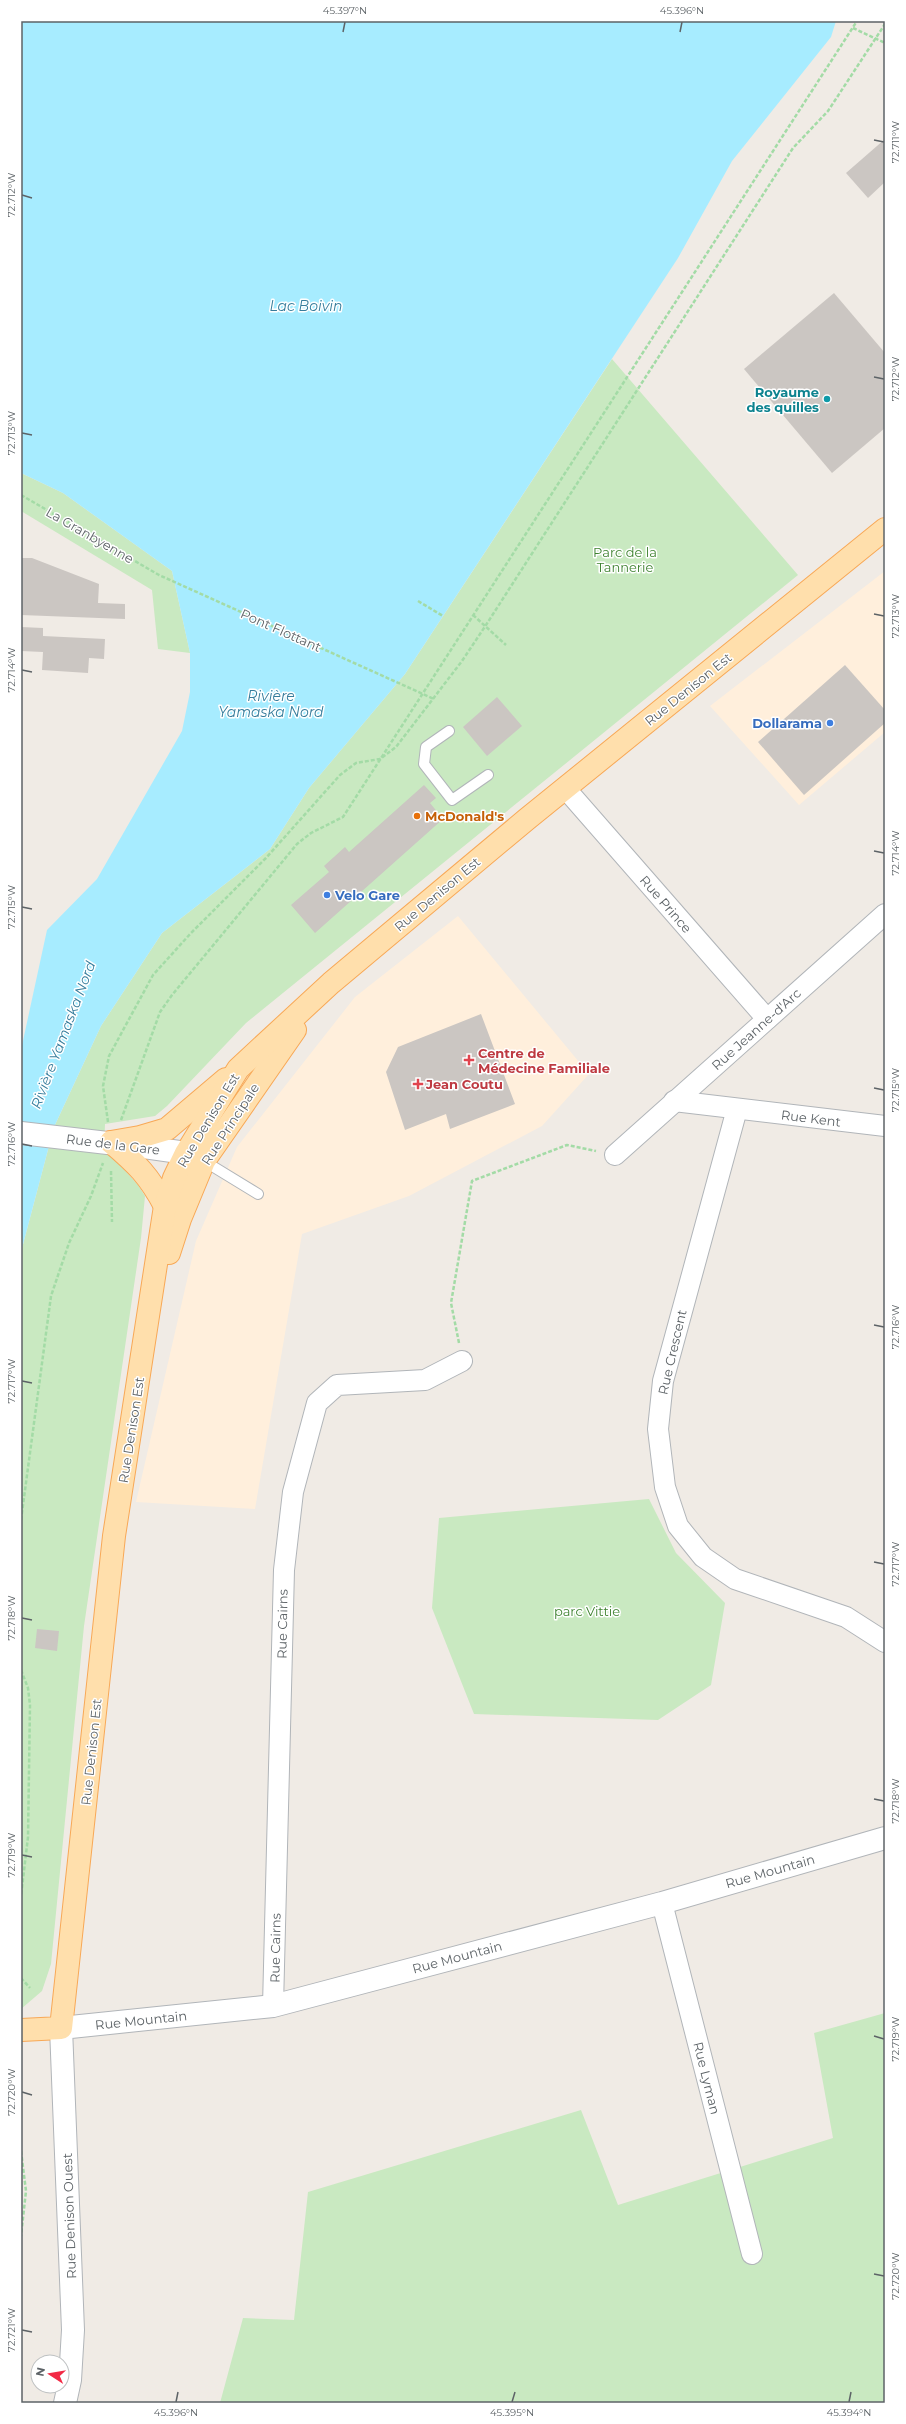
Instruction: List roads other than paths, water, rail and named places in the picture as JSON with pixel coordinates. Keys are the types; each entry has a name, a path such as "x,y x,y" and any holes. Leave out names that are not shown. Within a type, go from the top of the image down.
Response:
{"main road":[{"name":"Rue Denison Est","path":"62,2028 114,1536 165,1206 174,1178 195,1157 238,1069 318,996 565,788 885,529"},
{"name":"Rue Principale","path":"150,1309 180,1219 195,1157 318,996"},
{"path":"103,1141 140,1137 166,1129 238,1069"},
{"path":"103,1141 136,1164 151,1181 165,1206"},
{"name":"Rue Mountain","path":"22,2030 62,2028"}],"street":[{"name":"Rue Prince","path":"565,788 767,1019"},
{"name":"Rue Jeanne-d'Arc","path":"674,1102 885,914"},
{"path":"615,1155 674,1102 737,1109"},
{"name":"Rue Kent","path":"737,1109 885,1126"},
{"name":"Rue Crescent","path":"737,1109 663,1381 658,1430 665,1487 678,1526 703,1557 735,1579 846,1617 885,1642"},
{"name":"Rue de la Gare","path":"21,1133 103,1141 195,1157"},
{"name":"Rue Cairns","path":"273,2006 284,1570 293,1492 317,1403 337,1385 425,1380 462,1361"},
{"name":"Rue Mountain","path":"62,2028 273,2006 662,1903 885,1838"},
{"name":"Rue Lyman","path":"662,1903 752,2254"},
{"name":"Rue Denison Ouest","path":"62,2028 73,2330 70,2380 65,2403"}],"lane":[{"path":"449,730 426,747 424,764 452,800 488,775"},
{"path":"195,1157 258,1194"}],"water":[{"name":"Lac Boivin","path":"21,21 836,21 831,37 732,161 678,258 405,674 309,788 270,849 162,933 101,1026 54,1127 21,1252 21,1050 47,930 97,879 182,731 190,692 190,653 172,571 63,493 21,473"}],"place":[{"name":"Royaume des quilles","path":"827,399"},
{"name":"Dollarama","path":"830,723"},
{"name":"McDonald's","path":"417,816"},
{"name":"Velo Gare","path":"327,895"},
{"name":"Centre de Médecine Familiale","path":"469,1060"},
{"name":"Jean Coutu","path":"418,1084"}],"park label":[{"name":"Parc de la Tannerie","path":"625,560"},
{"name":"parc Vittie","path":"587,1611"}],"water label":[{"name":"Rivière Yamaska Nord","path":"271,704"},
{"name":"Rivière Yamaska Nord","path":"63,1035"}]}
